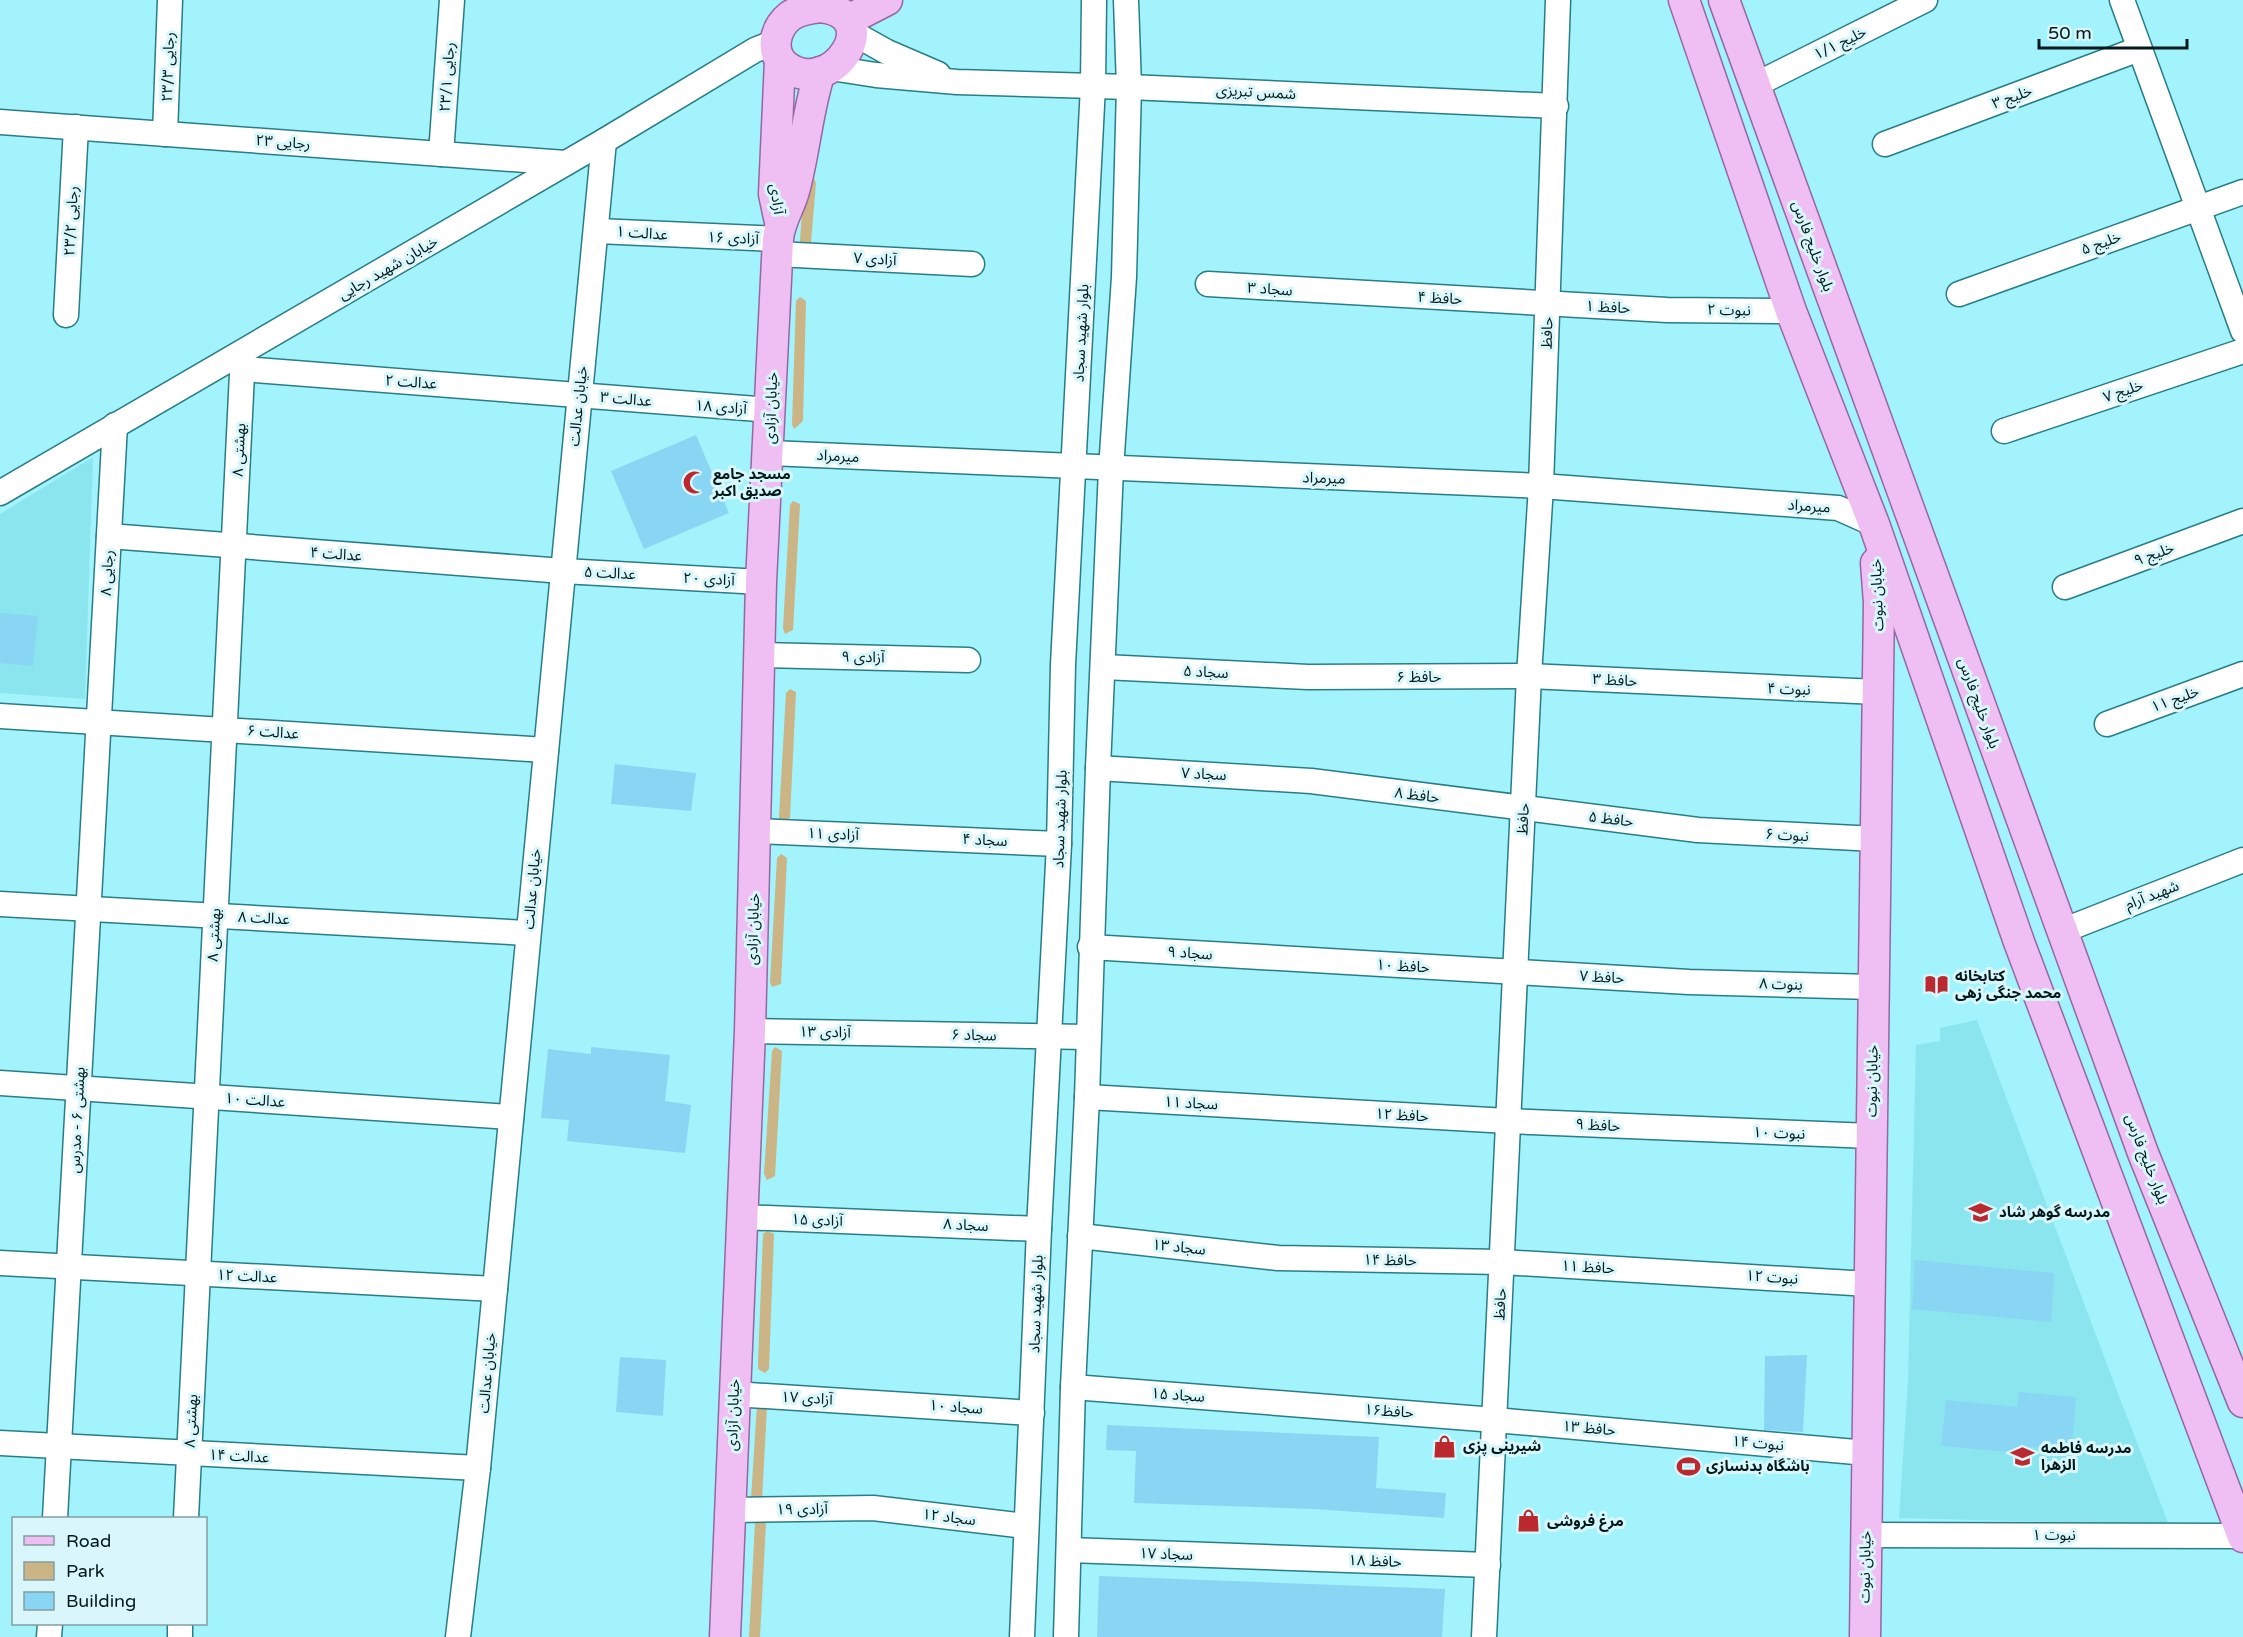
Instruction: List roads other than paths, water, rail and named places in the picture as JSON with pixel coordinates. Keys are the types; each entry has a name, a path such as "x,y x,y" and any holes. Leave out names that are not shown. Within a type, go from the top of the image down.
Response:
{"main road":[{"path":"845,16 846,55 825,70 809,74 796,72 777,51 778,30 794,8 821,7 845,16 886,0"},
{"path":"1684,0 1791,311 1874,524 2019,942 2243,1536"},
{"name":"بلوار خلیج فارس","path":"1724,0 2144,1153 2236,1361 2243,1402"},
{"name":"آزادی","path":"777,51 774,194 778,238"},
{"name":"آزادی","path":"778,238 794,192 809,105 825,70"},
{"name":"خیابان آزادی","path":"725,1637 750,1031 761,582 770,453 778,238"},
{"path":"1874,524 1909,511"},
{"name":"خیابان نبوت","path":"1865,1637 1879,603 1874,524"}],"street":[{"name":"رجایی ۲۳/۳","path":"165,134 170,0"},
{"name":"رجایی ۲۳/۱","path":"441,154 452,0"},
{"name":"بلوار شهید سجاد","path":"1022,1637 1025,1526 1059,844 1064,665 1093,86 1094,0"},
{"path":"1066,1637 1073,1387 1087,1097 1090,947 1111,469 1124,277 1129,87 1126,0"},
{"name":"حافظ","path":"1484,1637 1529,676 1541,486 1558,0"},
{"name":"خلیج ۱/۱","path":"1755,85 1924,0"},
{"path":"2122,0 2243,331"},
{"path":"845,16 887,52 957,82"},
{"name":"خلیج ۳","path":"1885,144 2139,49"},
{"name":"خیابان شهید رجایی","path":"6,484 115,425 243,361 755,50 777,51"},
{"name":"شمس تبریزی","path":"825,70 957,82 1129,87 1556,106"},
{"name":"رجایی ۲۳","path":"0,122 566,163"},
{"name":"رجایی ۲۳/۲","path":"66,315 76,127"},
{"name":"خیابان عدالت","path":"458,1637 478,1468 604,141"},
{"name":"خلیج ۵","path":"1959,294 2243,192"},
{"name":"عدالت ۱","path":"597,231 687,236"},
{"name":"آزادی ۱۶","path":"687,236 778,238"},
{"name":"آزادی ۷","path":"778,238 972,264"},
{"name":"سجاد ۳","path":"1208,284 1333,293"},
{"name":"حافظ ۴","path":"1333,293 1548,304"},
{"name":"حافظ ۱","path":"1548,304 1667,310"},
{"name":"نبوت ۲","path":"1667,310 1791,311"},
{"name":"خلیج ۷","path":"2004,432 2243,351"},
{"name":"عدالت ۲","path":"243,361 579,395"},
{"name":"بهشتی ۸","path":"186,1517 243,361"},
{"name":"عدالت ۳","path":"579,395 673,403"},
{"name":"آزادی ۱۸","path":"673,403 770,410"},
{"name":"رجایی ۸","path":"99,721 115,425"},
{"name":"میرمراد","path":"770,453 1074,468 1541,486 1838,508 1874,524"},
{"name":"خلیج ۹","path":"2065,587 2243,521"},
{"name":"عدالت ۴","path":"109,537 563,571"},
{"name":"عدالت ۵","path":"563,571 657,576"},
{"name":"آزادی ۲۰","path":"657,576 761,582"},
{"name":"آزادی ۹","path":"759,655 968,660"},
{"name":"سجاد ۵","path":"1104,667 1308,677"},
{"name":"خلیج ۱۱","path":"2107,724 2243,674"},
{"name":"حافظ ۶","path":"1308,677 1529,676"},
{"name":"حافظ ۳","path":"1529,676 1700,685"},
{"name":"نبوت ۴","path":"1700,685 1878,692"},
{"name":"عدالت ۶","path":"0,716 546,750"},
{"name":"بهشتی ۶ - مدرس","path":"55,1517 99,721"},
{"name":"سجاد ۷","path":"1098,768 1311,781"},
{"name":"حافظ ۸","path":"1311,781 1523,808"},
{"name":"حافظ ۵","path":"1523,808 1698,830"},
{"name":"نبوت ۶","path":"1698,830 1876,839"},
{"name":"آزادی ۱۱","path":"756,831 911,837"},
{"name":"سجاد ۴","path":"911,837 1059,844"},
{"name":"شهید آرام","path":"2062,931 2243,860"},
{"name":"عدالت ۸","path":"0,904 528,933"},
{"name":"سجاد ۹","path":"1090,947 1290,959"},
{"name":"حافظ ۱۰","path":"1290,959 1515,972"},
{"name":"حافظ ۷","path":"1515,972 1689,981"},
{"name":"بنوت ۸","path":"1689,981 1873,987"},
{"name":"آزادی ۱۳","path":"750,1031 899,1034"},
{"name":"سجاد ۶","path":"899,1034 1087,1037"},
{"name":"عدالت ۱۰","path":"0,1083 511,1117"},
{"name":"سجاد ۱۱","path":"1087,1097 1295,1110"},
{"name":"حافظ ۱۲","path":"1295,1110 1509,1121"},
{"name":"حافظ ۹","path":"1509,1121 1687,1129"},
{"name":"نبوت ۱۰","path":"1687,1129 1871,1136"},
{"name":"آزادی ۱۵","path":"742,1217 893,1222"},
{"name":"سجاد ۸","path":"893,1222 1039,1229"},
{"name":"سجاد ۱۳","path":"1080,1236 1278,1258"},
{"name":"حافظ ۱۴","path":"1278,1258 1502,1262"},
{"name":"حافظ ۱۱","path":"1502,1262 1675,1271"},
{"name":"عدالت ۱۲","path":"0,1263 495,1289"},
{"name":"نبوت ۱۲","path":"1675,1271 1869,1284"},
{"name":"سجاد ۱۵","path":"1073,1387 1284,1403"},
{"name":"آزادی ۱۷","path":"734,1394 880,1402"},
{"name":"سجاد ۱۰","path":"880,1402 1032,1413"},
{"name":"حافظ۱۶","path":"1284,1403 1495,1420"},
{"name":"حافظ ۱۳","path":"1495,1420 1684,1437"},
{"name":"نبوت ۱۴","path":"1684,1437 1867,1453"},
{"name":"عدالت ۱۴","path":"0,1443 478,1468"},
{"name":"آزادی ۱۹","path":"731,1510 873,1508"},
{"name":"سجاد ۱۲","path":"873,1508 1025,1526"},
{"name":"نبوت ۱","path":"1866,1535 2243,1536"},
{"name":"سجاد ۱۷","path":"1069,1550 1263,1557"},
{"name":"حافظ ۱۸","path":"1263,1557 1488,1565"}],"place":[{"name":"مسجد جامع صدیق اکبر","path":"695,483"},
{"name":"کتابخانه محمد جنگی زهی","path":"1937,985"},
{"name":"مدرسه گوهر شاد","path":"1981,1212"},
{"name":"شیرینی پزی","path":"1445,1446"},
{"name":"مدرسه فاطمه الزهرا","path":"2023,1457"},
{"name":"باشگاه بدنسازی","path":"1688,1466"},
{"name":"مرغ فروشی","path":"1529,1521"}]}
